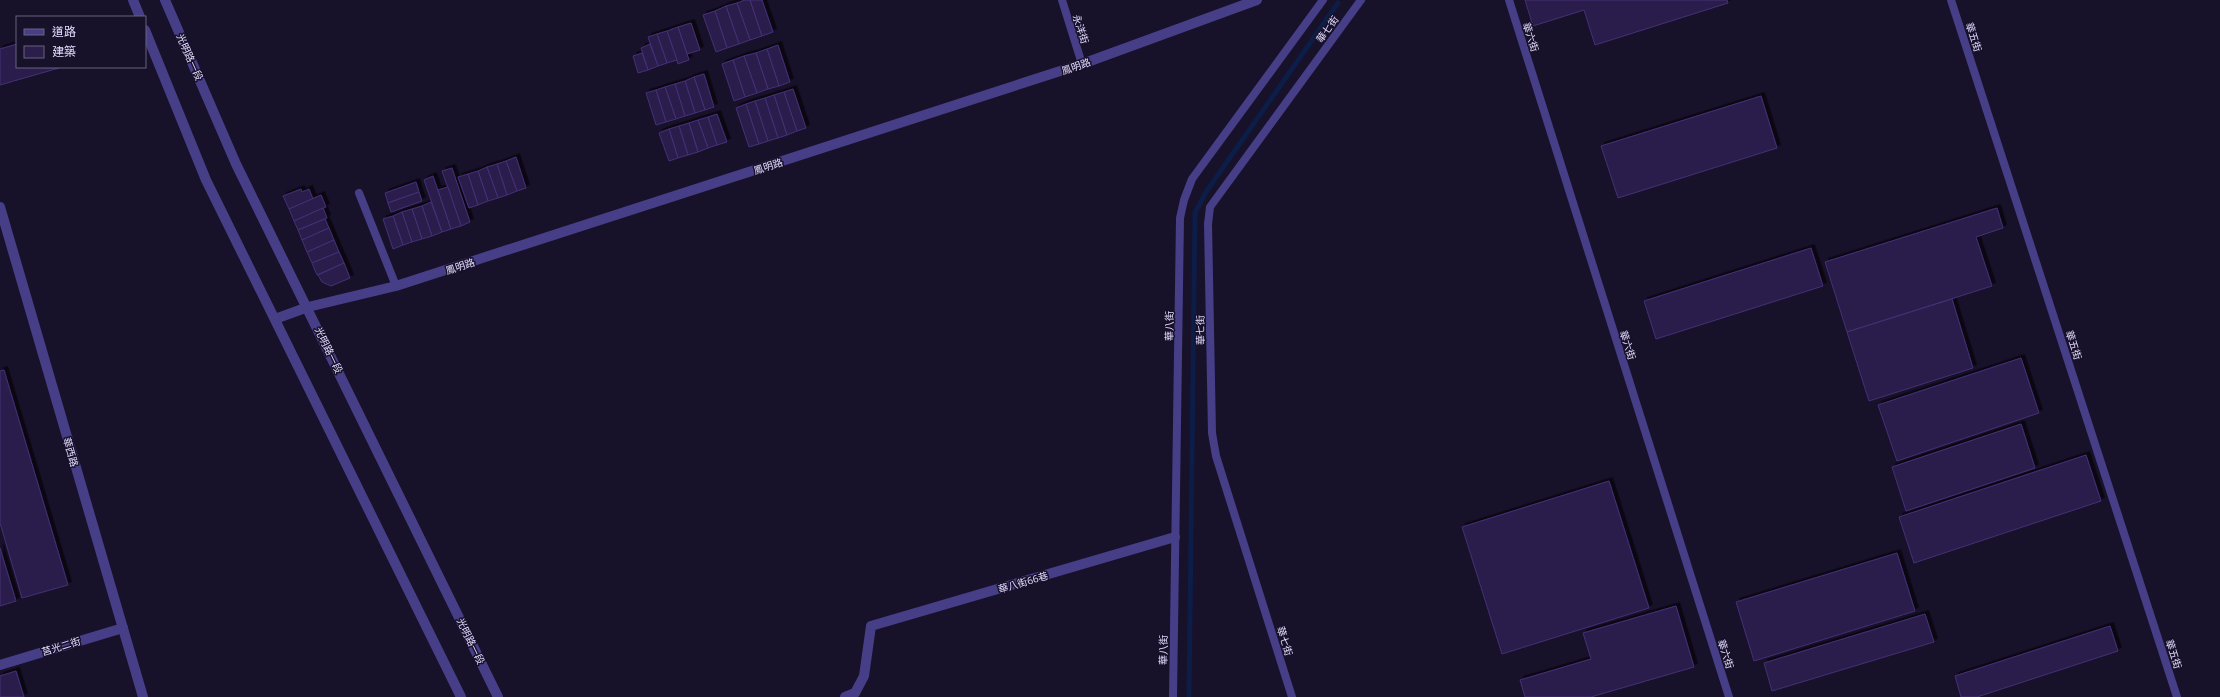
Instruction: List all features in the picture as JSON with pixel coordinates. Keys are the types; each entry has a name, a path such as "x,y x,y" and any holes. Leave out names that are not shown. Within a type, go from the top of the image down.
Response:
{"street":[{"path":"133,0 140,16"},
{"name":"光明路一段","path":"165,0 236,164 308,307 498,697"},
{"name":"鳳明路","path":"275,319 308,307 396,286 1082,64 1257,0"},
{"path":"146,32 206,180 461,697"},
{"name":"華西路","path":"0,207 143,697"},
{"name":"華八街66巷","path":"845,697 856,693 864,676 871,626 1175,537"},
{"name":"莒光二街","path":"0,665 122,628"}],"lane":[{"name":"永洋街","path":"1062,0 1082,64"},
{"name":"華八街","path":"1172,697 1180,218 1184,200 1192,179 1323,0"},
{"name":"華七街","path":"1292,697 1216,456 1212,433 1208,224 1210,207 1361,0"},
{"name":"華六街","path":"1509,0 1729,697"},
{"name":"華五街","path":"1951,0 2178,697"},
{"path":"359,194 396,286"}],"building":[{"path":"750,0 762,36 750,40 737,3"},
{"path":"750,0 762,0 773,32 762,36"},
{"path":"1525,0 1727,0 1728,3 1595,45 1584,10 1533,26"},
{"path":"737,3 750,40 739,44 726,6"},
{"path":"726,6 739,44 727,48 715,11"},
{"path":"715,11 727,48 716,52 703,15"},
{"path":"691,23 700,50 687,54 678,27"},
{"path":"678,27 689,60 678,64 667,31"},
{"path":"667,31 677,60 667,63 657,34"},
{"path":"657,34 667,63 658,66 648,37"},
{"path":"16,44 16,68 59,68 0,85 0,49"},
{"path":"650,44 658,66 648,70 641,48"},
{"path":"778,45 790,82 779,86 767,49"},
{"path":"767,49 779,86 768,89 756,53"},
{"path":"642,53 648,70 638,73 633,56"},
{"path":"756,53 768,89 757,93 744,56"},
{"path":"744,56 757,93 745,97 733,60"},
{"path":"733,60 745,97 734,101 722,64"},
{"path":"704,74 714,107 705,110 694,77"},
{"path":"694,77 705,110 695,113 685,81"},
{"path":"685,81 695,113 685,116 675,84"},
{"path":"675,84 685,116 676,119 665,87"},
{"path":"665,87 676,119 666,122 656,90"},
{"path":"793,89 806,128 797,131 784,92"},
{"path":"656,90 666,122 656,125 646,93"},
{"path":"784,92 797,131 787,135 774,95"},
{"path":"774,95 787,135 778,138 765,98"},
{"path":"1761,96 1777,148 1618,198 1601,146"},
{"path":"765,98 778,138 768,141 755,101"},
{"path":"755,101 768,141 759,144 746,104"},
{"path":"746,104 759,144 749,147 736,108"},
{"path":"717,114 727,142 717,145 708,117"},
{"path":"708,117 717,145 708,148 698,120"},
{"path":"698,120 708,148 698,152 689,123"},
{"path":"689,123 698,152 688,155 679,126"},
{"path":"679,126 688,155 678,158 669,129"},
{"path":"669,129 678,158 669,161 659,133"},
{"path":"516,157 526,188 517,191 506,161"},
{"path":"506,161 517,191 507,195 497,164"},
{"path":"497,164 507,195 498,198 487,167"},
{"path":"487,167 498,198 488,201 478,171"},
{"path":"452,168 470,222 461,226 442,171"},
{"path":"478,171 488,201 478,205 468,174"},
{"path":"468,174 478,205 469,208 458,177"},
{"path":"433,176 451,229 442,232 424,180"},
{"path":"416,182 419,192 388,203 385,193"},
{"path":"448,187 461,226 451,229 438,190"},
{"path":"301,189 302,192 309,189 313,199 289,209 283,196"},
{"path":"419,192 422,201 391,212 388,203"},
{"path":"321,195 326,207 294,221 289,209"},
{"path":"431,202 442,232 432,236 422,206"},
{"path":"422,206 432,236 422,239 412,209"},
{"path":"323,208 327,218 298,230 294,221"},
{"path":"1997,208 2003,228 1976,237 1992,286 1847,332 1825,262"},
{"path":"412,209 422,239 412,242 402,212"},
{"path":"402,212 412,242 403,245 393,216"},
{"path":"393,216 403,245 393,249 383,219"},
{"path":"325,219 329,228 302,240 298,230"},
{"path":"329,228 334,240 307,252 302,240"},
{"path":"334,240 339,252 312,263 307,252"},
{"path":"1811,248 1823,286 1656,339 1644,301"},
{"path":"339,252 344,263 317,275 312,263"},
{"path":"344,263 350,278 331,286 322,282 318,275"},
{"path":"1952,299 1973,368 1869,401 1847,332"},
{"path":"2021,358 2039,413 1897,461 1878,405"},
{"path":"4,370 68,585 22,598 0,523 0,371"},
{"path":"2021,424 2035,468 1906,511 1892,467"},
{"path":"2086,455 2101,501 1914,563 1899,517"},
{"path":"1609,481 1649,608 1502,654 1462,527"},
{"path":"0,548 16,601 0,606"},
{"path":"1897,553 1915,611 1754,661 1736,602"},
{"path":"1676,606 1694,667 1591,697 1525,697 1520,680 1591,659 1583,633"},
{"path":"1925,614 1934,642 1772,691 1764,663"},
{"path":"2110,626 2118,651 1977,697 1961,697 1955,676"},
{"path":"16,671 24,697 0,697 0,676"}],"waterway":[{"path":"1189,697 1195,213 1206,192 1338,3"}]}
